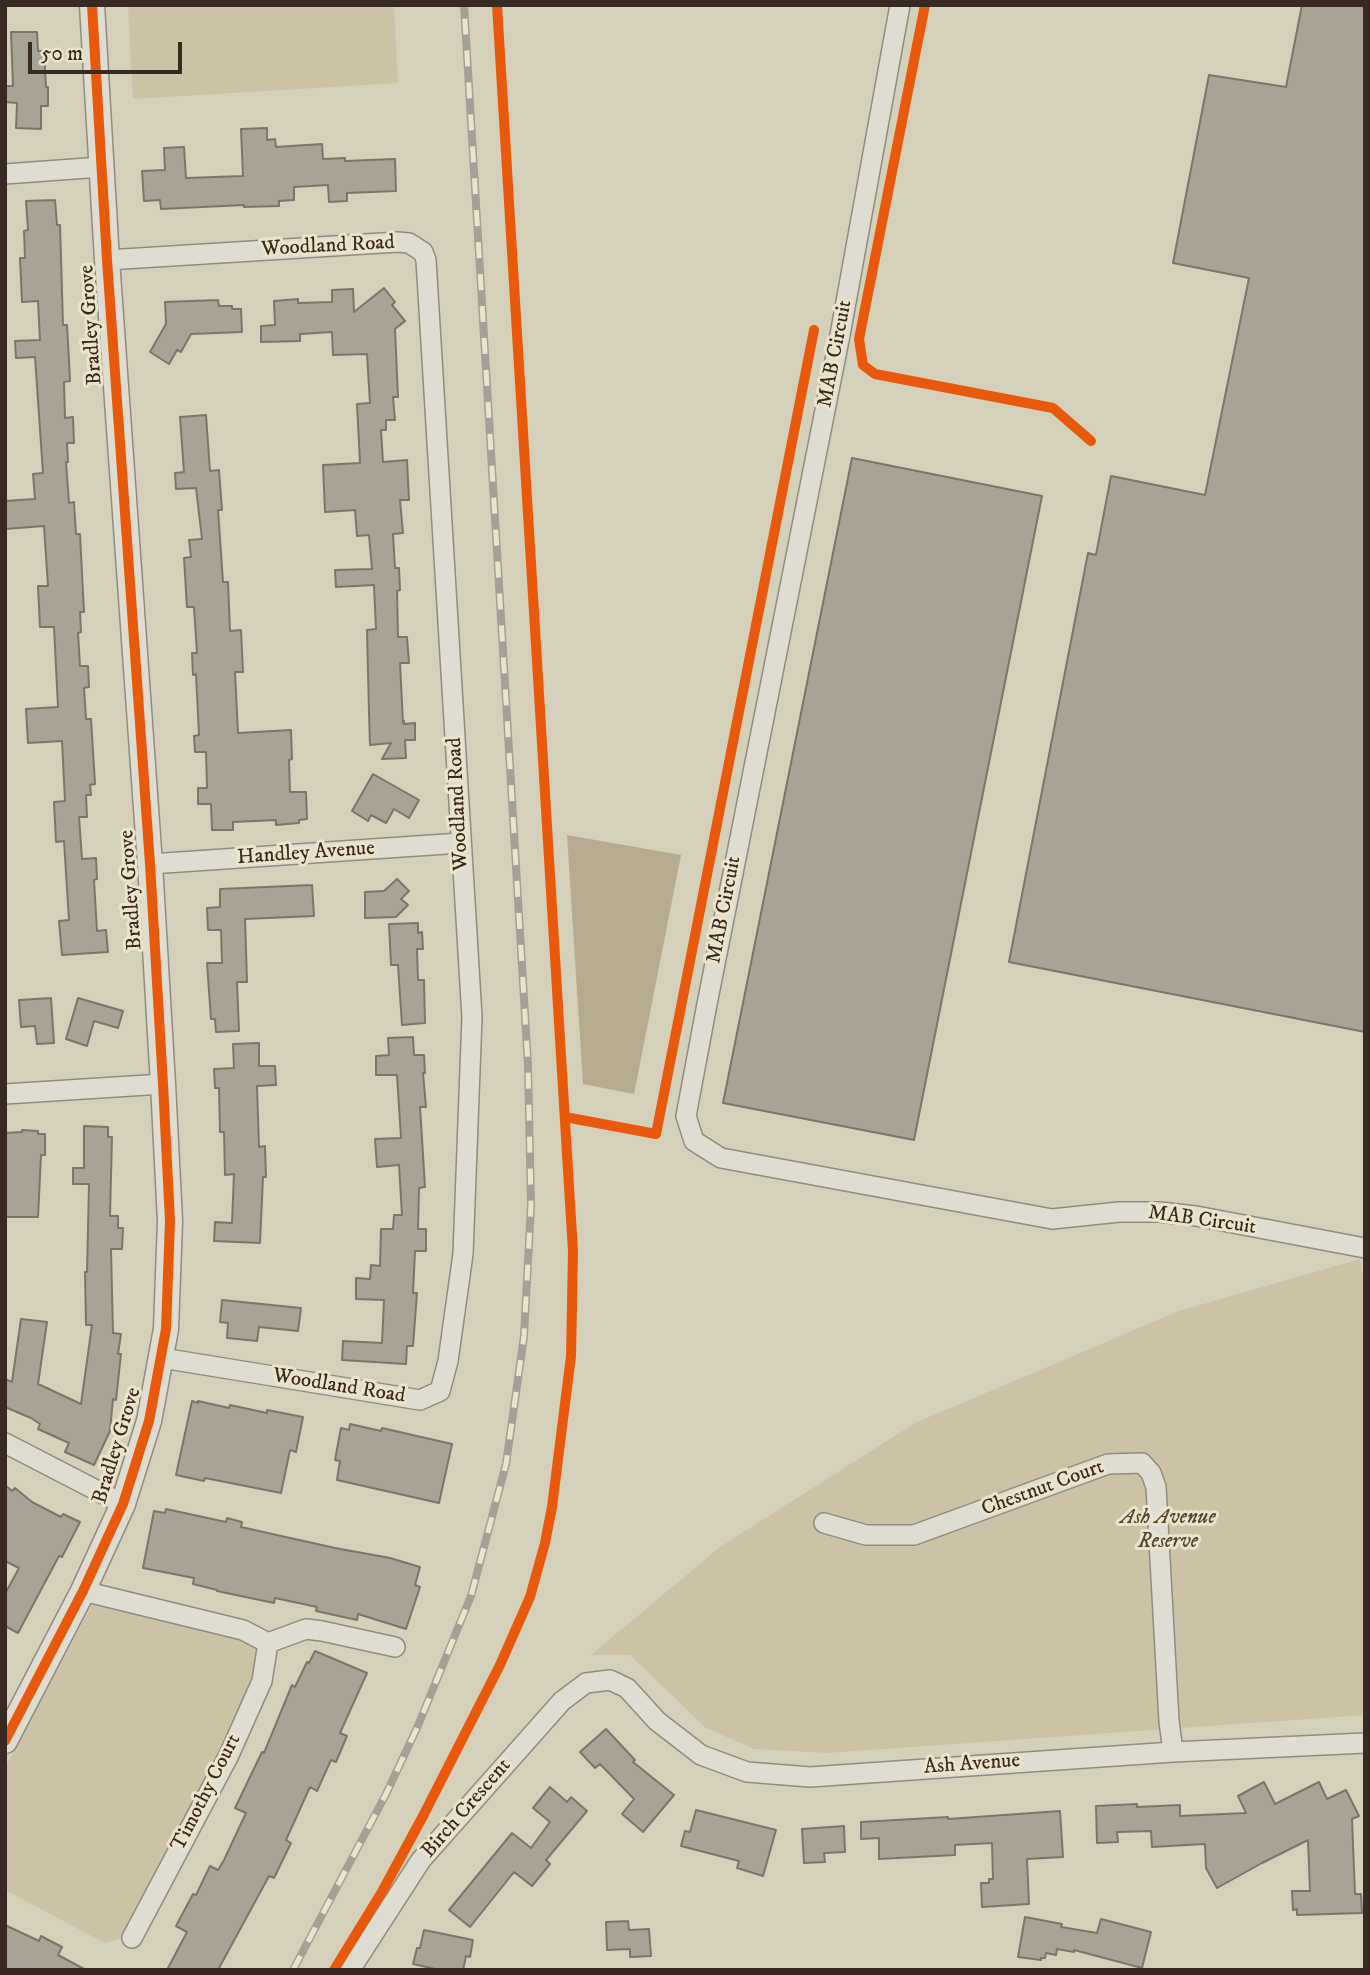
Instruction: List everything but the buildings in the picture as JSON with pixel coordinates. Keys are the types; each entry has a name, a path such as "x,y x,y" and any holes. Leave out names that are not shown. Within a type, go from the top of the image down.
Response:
{"street":[{"name":"Bradley Grove","path":"5,1741 83,1591 123,1504 149,1421 166,1329 170,1221 163,1084 92,5"},
{"name":"MAB Circuit","path":"900,5 840,335 706,1004 686,1116 694,1141 721,1158 1052,1219 1119,1212 1159,1212 1196,1216 1365,1248"},
{"path":"5,174 101,167"},
{"name":"Woodland Road","path":"107,260 398,242 409,243 423,252 426,260 472,1017 463,1254 448,1361 440,1391 420,1400 162,1358"},
{"name":"Handley Avenue","path":"150,864 461,843"},
{"path":"5,1094 163,1084"},
{"path":"5,1443 123,1504"},
{"name":"Chestnut Court","path":"824,1523 866,1535 914,1535 1108,1464 1142,1463 1151,1474 1156,1487 1173,1752"},
{"path":"83,1591 243,1630 268,1643 306,1629 395,1647"},
{"name":"Timothy Court","path":"132,1938 229,1755 262,1681 268,1643"},
{"name":"Ash Avenue","path":"610,1680 627,1688 657,1721 701,1755 747,1772 810,1777 1173,1752 1365,1743"},
{"name":"Birch Crescent","path":"350,1970 421,1860 552,1711 586,1683 610,1680"}],"green space":[{"path":"128,5 394,5 398,83 133,99"},
{"name":"Ash Avenue Reserve","path":"1360,1259 1365,1286 1365,1715 827,1753 754,1749 706,1728 630,1655 591,1655 720,1547 915,1423 1179,1311"},
{"path":"94,1601 263,1644 257,1679 128,1936 105,1943 5,1890 5,1768"}],"shaded area":[{"path":"567,835 681,855 634,1094 583,1084"}],"railway":[{"path":"293,1970 386,1794 417,1728 471,1596 506,1464 524,1336 531,1205 528,1065 464,5"}],"cycle path":[{"path":"5,1741 83,1591 123,1504 149,1421 166,1329 170,1221 163,1084 92,5"},
{"path":"334,1970 383,1890 423,1816 500,1665 530,1597 552,1507 571,1356 573,1251 497,5"},
{"path":"925,5 859,339 863,365 875,374 1053,408 1091,441"},
{"path":"565,1117 656,1134 814,330"}]}
